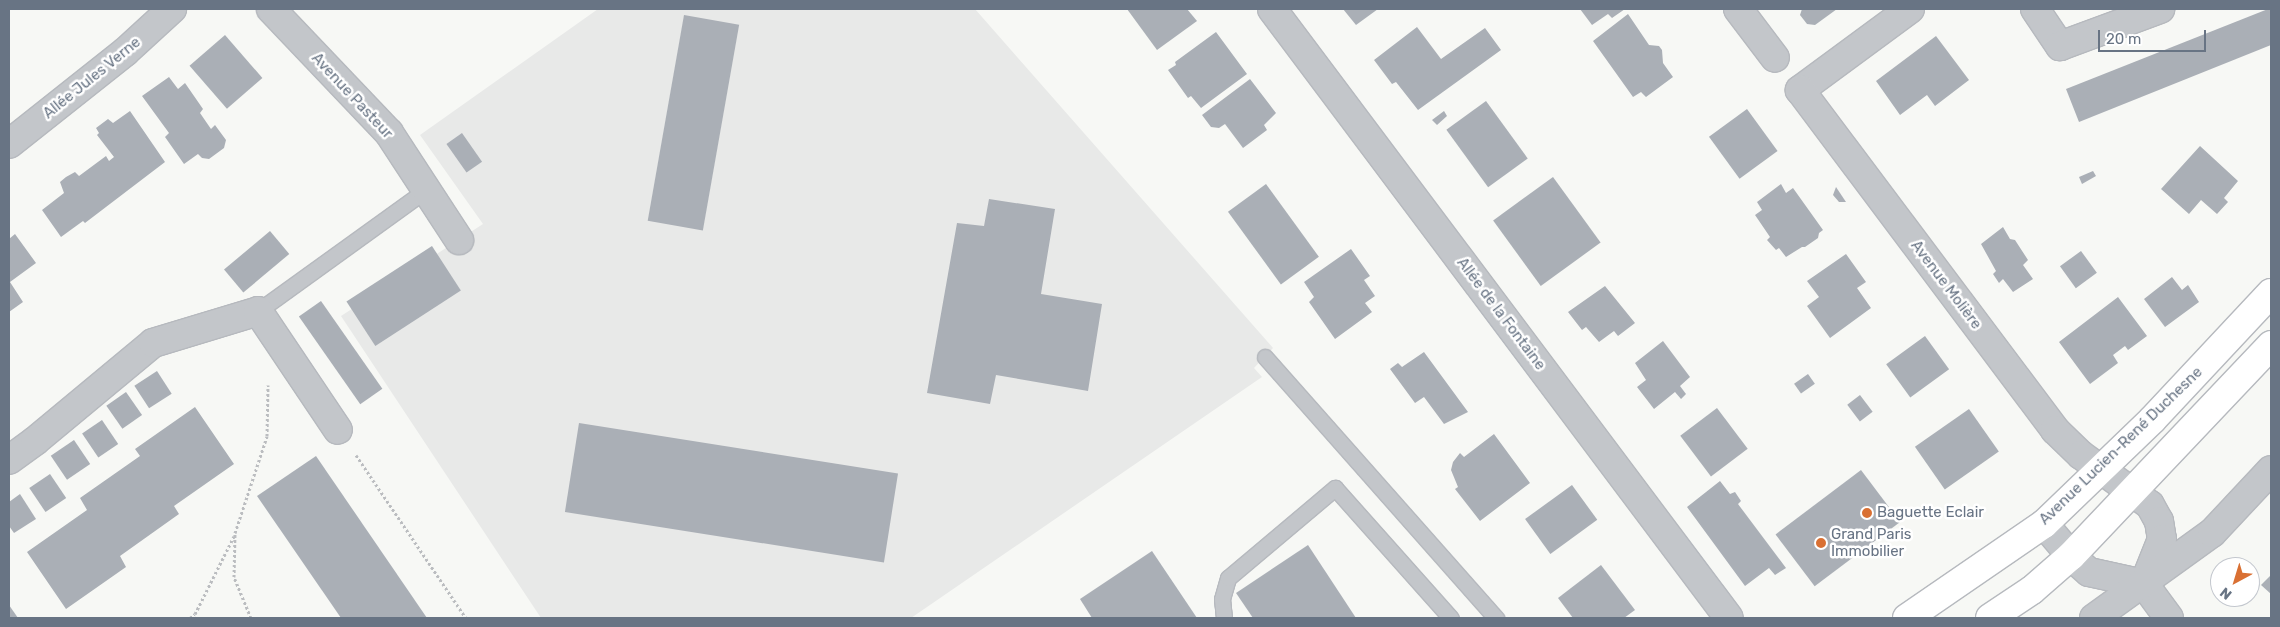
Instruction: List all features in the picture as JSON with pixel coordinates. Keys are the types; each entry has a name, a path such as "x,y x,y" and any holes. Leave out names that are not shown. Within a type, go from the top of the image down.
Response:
{"main road":[{"name":"Avenue Lucien-René Duchesne","path":"1907,618 2044,524 2152,420 2271,293"},
{"path":"1990,618 2032,590 2071,556 2134,492 2271,345"}],"street":[{"name":"Allée Jules Verne","path":"9,144 125,52 172,9"},
{"name":"Avenue Pasteur","path":"271,9 389,133 459,240"},
{"name":"Allée de la Fontaine","path":"1272,9 1729,618"},
{"path":"1738,9 1776,58"},
{"name":"Avenue Molière","path":"1910,9 1800,90 2055,430 2081,455 2134,492 2150,506 2159,521 2162,539 2144,584"},
{"path":"2035,9 2060,46 2160,9"},
{"path":"9,460 35,441 153,343 258,311 338,430"},
{"path":"2094,618 2144,584 2212,533 2271,470"},
{"path":"2044,524 2071,556 2089,572 2144,584 2169,618"}],"lane":[{"path":"258,311 426,190"},
{"path":"1265,357 1496,618"},
{"path":"1224,618 1222,599 1228,578 1335,488 1452,618"}],"path":[{"path":"190,618 195,614 235,533 266,436 268,383"},
{"path":"338,430 466,618"},
{"path":"235,533 234,577 251,618"}],"shaded area":[{"path":"598,9 975,9 1273,348 1254,368 1262,377 911,618 541,618 341,316 483,224 420,135"}],"building":[{"path":"1127,9 1187,9 1197,21 1157,50"},
{"path":"1343,9 1378,9 1356,25"},
{"path":"1580,9 1625,9 1612,18 1608,14 1592,25"},
{"path":"1802,9 1837,9 1815,25 1807,24 1800,15"},
{"path":"2271,9 2271,45 2079,122 2066,89"},
{"path":"1628,14 1649,45 1659,46 1662,50 1663,63 1673,77 1646,97 1641,92 1633,97 1593,41"},
{"path":"684,15 739,25 703,231 648,221"},
{"path":"1417,27 1441,59 1485,28 1501,50 1418,110 1396,82 1392,84 1374,60"},
{"path":"1216,32 1247,74 1201,108 1191,96 1188,98 1168,70 1176,65 1175,62"},
{"path":"225,35 262,78 227,109 190,66"},
{"path":"1936,36 1969,80 1935,106 1927,95 1900,115 1876,81"},
{"path":"169,77 178,89 185,83 203,109 200,113 211,129 215,125 226,140 224,148 209,159 202,158 198,154 184,164 165,137 169,133 142,96"},
{"path":"1250,79 1276,113 1264,125 1267,130 1243,148 1225,124 1219,128 1211,127 1202,115"},
{"path":"1486,101 1528,158 1488,187 1446,130"},
{"path":"1747,109 1778,151 1740,179 1709,137"},
{"path":"130,111 165,162 85,223 83,221 61,237 42,210 64,193 60,182 66,177 75,172 79,176 106,156 109,161 114,157 97,135 99,133 96,128 108,119 113,123"},
{"path":"1444,111 1447,116 1437,125 1432,120"},
{"path":"462,133 482,162 467,173 446,144"},
{"path":"2200,146 2238,181 2224,198 2228,202 2217,214 2201,200 2189,214 2161,189"},
{"path":"2093,171 2096,176 2082,184 2079,177"},
{"path":"1553,177 1601,243 1541,286 1493,220"},
{"path":"1266,184 1319,257 1281,284 1228,212"},
{"path":"1781,184 1786,193 1793,188 1823,230 1819,233 1818,238 1786,257 1779,248 1776,250 1767,240 1770,237 1755,215 1762,210 1757,202"},
{"path":"1836,187 1846,202 1839,202 1833,195"},
{"path":"989,199 1055,209 1041,294 1102,304 1088,391 996,375 990,404 927,393 957,223 984,226"},
{"path":"2003,227 2010,239 2015,240 2028,260 2023,265 2033,279 2013,292 2003,279 1999,283 1993,274 1996,271 1981,244"},
{"path":"270,231 289,254 243,293 224,270"},
{"path":"15,234 36,263 10,282 23,302 9,312 9,239"},
{"path":"432,246 461,290 375,346 346,302"},
{"path":"1351,249 1370,276 1364,280 1375,296 1365,303 1372,312 1335,339 1309,302 1314,297 1304,282"},
{"path":"2081,251 2097,273 2076,288 2060,266"},
{"path":"1846,254 1866,282 1857,288 1871,308 1830,338 1807,306 1819,297 1807,281"},
{"path":"2172,277 2182,290 2188,285 2199,302 2165,327 2144,299"},
{"path":"1605,286 1635,323 1618,336 1614,331 1599,342 1586,327 1582,330 1568,312"},
{"path":"2118,297 2147,336 2128,350 2125,346 2113,355 2118,363 2090,384 2059,342"},
{"path":"321,301 382,389 360,404 299,316"},
{"path":"1925,336 1949,369 1910,397 1886,364"},
{"path":"1663,341 1690,377 1680,386 1686,394 1681,399 1675,392 1654,409 1637,387 1646,380 1635,363"},
{"path":"1424,352 1468,412 1444,424 1424,397 1415,403 1390,369 1398,363 1402,367"},
{"path":"157,371 172,394 149,408 134,386"},
{"path":"1808,374 1815,384 1801,394 1794,384"},
{"path":"126,392 142,415 122,429 106,406"},
{"path":"1860,395 1873,412 1860,421 1847,405"},
{"path":"195,407 234,464 174,506 179,514 120,556 126,567 66,609 27,552 87,510 80,498 140,456 135,449"},
{"path":"1717,408 1748,449 1711,476 1680,436"},
{"path":"1969,409 1999,452 1945,489 1915,447"},
{"path":"102,420 118,444 98,457 82,433"},
{"path":"579,423 898,474 884,562 565,512"},
{"path":"1494,434 1530,483 1480,521 1455,489 1458,487 1451,470 1453,462 1460,453 1464,457"},
{"path":"74,440 90,464 67,480 51,456"},
{"path":"316,456 427,618 341,618 257,496"},
{"path":"1861,470 1900,522 1815,586 1776,534"},
{"path":"50,474 66,498 45,512 29,488"},
{"path":"1720,481 1730,494 1735,492 1741,501 1738,504 1786,568 1775,575 1769,568 1745,586 1687,507"},
{"path":"1572,485 1597,520 1550,554 1525,519"},
{"path":"20,494 36,519 14,533 9,526 9,502"},
{"path":"1308,545 1356,618 1253,618 1236,593"},
{"path":"1152,551 1197,618 1092,618 1080,599"},
{"path":"1601,565 1635,610 1624,618 1573,618 1558,598"},
{"path":"2271,575 2271,594 2261,585"},
{"path":"9,605 18,618 9,618"}],"place":[{"name":"Baguette Eclair","path":"1867,513"},
{"name":"Grand Paris Immobilier","path":"1821,543"}]}
